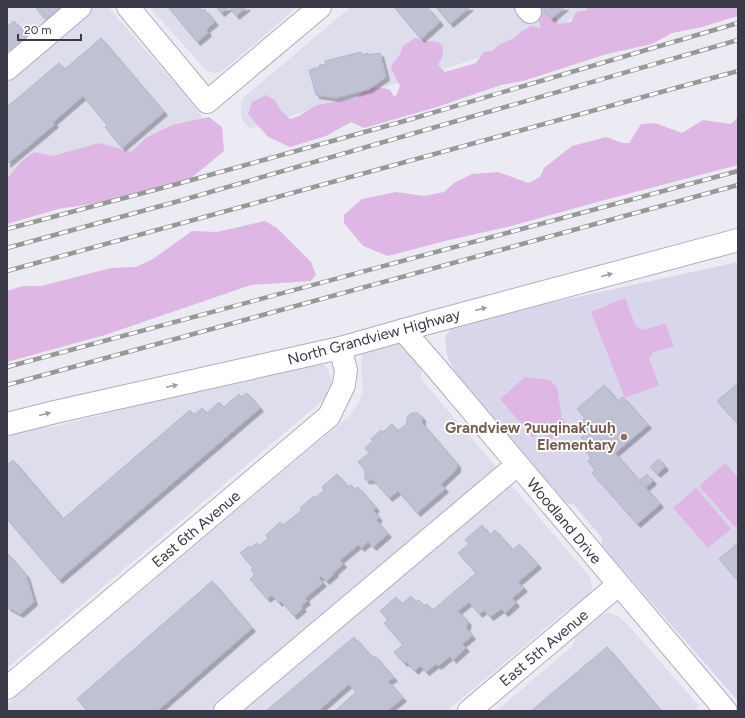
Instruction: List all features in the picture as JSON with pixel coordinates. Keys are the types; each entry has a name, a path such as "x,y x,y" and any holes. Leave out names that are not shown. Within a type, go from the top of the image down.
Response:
{"street":[{"path":"7,69 80,7"},
{"path":"128,7 207,102 320,7"},
{"name":"North Grandview Highway","path":"7,424 340,348 738,240"},
{"name":"Woodland Drive","path":"403,330 442,374 720,709"},
{"name":"East 6th Avenue","path":"7,688 329,416 344,385 346,370 340,348"},
{"path":"225,711 517,465"},
{"name":"East 5th Avenue","path":"469,711 618,585"}],"shaded area":[{"path":"7,7 108,7 185,95 216,135 7,190"},
{"path":"149,7 297,7 226,68 220,72 214,73 206,70"},
{"path":"351,7 589,7 545,37 250,129 243,121 241,114 241,103 244,97"},
{"path":"584,7 738,7 738,16 702,27 672,33 652,44 607,54 523,81 501,85 437,107 364,128 351,122 326,136 290,147 268,137 248,114 252,102 266,95 275,100 281,111 290,119 299,116 317,105 357,98 364,91 376,87 390,90 394,97 400,86 391,68 392,64 399,56 403,46 415,38 438,42 443,46 443,55 438,65 445,72 476,63 484,52 492,51 499,45 514,38 531,26 541,28 535,11 539,8 556,18 559,24 571,22 576,12 588,10"},
{"path":"209,117 222,127 224,151 190,179 111,201 58,209 7,224 7,179 20,163 34,152 53,156 99,143 131,152 146,138 172,125"},
{"path":"738,117 738,165 511,226 388,256 363,246 344,223 344,215 362,199 396,192 424,196 444,192 454,183 472,174 498,172 529,183 540,177 544,168 572,146 606,137 623,143 629,143 641,124 655,123 682,133 703,120 731,124"},
{"path":"265,221 277,228 311,262 316,275 311,281 251,285 105,335 7,362 7,291 23,286 41,286 111,268 136,267 153,259 192,231 217,232"},
{"name":"Grandview ʔuuqinak’uuḥ Elementary","path":"738,262 738,701 602,546 602,538 574,505 566,503 454,371 447,355 445,338 451,328 462,322"},
{"path":"625,298 636,327 645,330 665,323 674,346 653,352 649,359 659,385 625,398 591,312"},
{"path":"397,342 404,347 420,367 422,371 421,379 590,577 592,586 591,592 586,599 573,610 567,610 447,711 7,711 7,704 350,415 359,402 363,390 362,353 366,349"},
{"path":"314,360 327,368 332,381 328,393 321,402 7,668 7,439 17,429 22,427 53,427"},
{"path":"525,377 550,380 557,388 562,418 568,425 549,441 541,431 533,438 500,399"},
{"path":"725,463 738,478 738,524 735,527 699,486"},
{"path":"696,488 731,529 708,548 673,508"},
{"path":"608,613 618,616 630,627 698,705 697,711 496,711 573,646 575,637 602,615"}],"building":[{"path":"35,7 61,7 46,20"},
{"path":"168,7 199,7 202,11 204,9 215,22 206,29 208,33 197,42"},
{"path":"216,7 229,7 221,13"},
{"path":"229,7 247,7 236,16"},
{"path":"394,7 427,7 440,22 421,39"},
{"path":"436,7 470,7 450,24"},
{"path":"541,7 565,7 551,19"},
{"path":"14,21 28,36 10,51 7,48 7,27"},
{"path":"101,38 164,112 122,148 105,127 107,125 83,96 53,122 55,124 7,164 7,107 59,63 65,69"},
{"path":"361,52 362,55 368,53 368,55 380,53 386,77 369,89 336,98 316,95 309,70 320,67 319,65 326,64 325,61"},
{"path":"738,383 738,424 717,401"},
{"path":"604,385 618,401 623,397 648,425 615,453 660,504 637,524 592,473 595,470 588,461 591,458 584,449 588,446 581,438 585,434 577,425 585,418 577,409"},
{"path":"247,393 260,408 59,580 7,519 7,465 13,460 63,519 190,410 194,415 202,408 207,413 219,402 224,407 239,394 241,397"},
{"path":"411,413 418,413 422,417 422,423 457,464 457,469 441,484 445,489 417,513 398,491 389,498 373,480 365,480 365,470 358,462 369,453 365,448 373,441 371,439 381,430 383,432 392,424 398,431 405,425 407,422 407,417"},
{"path":"659,459 665,467 657,474 650,467"},
{"path":"337,474 348,487 351,485 355,489 358,487 376,508 373,510 379,518 376,520 388,534 373,547 368,542 361,548 358,545 340,560 343,564 326,581 321,576 319,578 323,583 305,598 307,601 301,606 303,608 294,616 281,601 279,603 272,595 267,599 250,579 255,575 251,570 253,568 240,553 249,546 250,548 257,543 259,546 268,538 266,535 280,522 283,525 302,510 300,508 324,490 322,487"},
{"path":"647,474 653,481 645,488 639,481"},
{"path":"482,525 490,535 495,530 513,550 519,544 538,565 518,582 524,588 512,598 516,603 505,613 501,609 490,617 484,610 479,614 469,602 458,611 468,622 466,628 472,636 462,644 466,648 453,660 450,656 438,666 436,664 426,672 420,666 415,671 406,662 404,663 394,652 403,645 384,623 388,620 380,611 396,597 402,604 411,596 416,602 419,600 424,606 427,604 433,610 476,573 458,553 469,544 465,540"},
{"path":"738,543 738,581 719,559"},
{"path":"7,553 26,575 34,602 20,614 7,607"},
{"path":"212,581 252,628 157,711 87,711 77,699"},
{"path":"354,637 373,658 375,656 394,678 388,681 403,698 387,711 335,711 356,692 349,684 318,711 266,711"},
{"path":"607,647 661,711 531,711 564,683"}],"railway":[{"path":"7,229 408,120 738,23"},
{"path":"7,248 179,201 738,40"},
{"path":"7,271 738,71"},
{"path":"7,367 738,171"},
{"path":"7,385 738,185"}],"place":[{"name":"Grandview ʔuuqinak’uuḥ Elementary","path":"624,437"}]}
